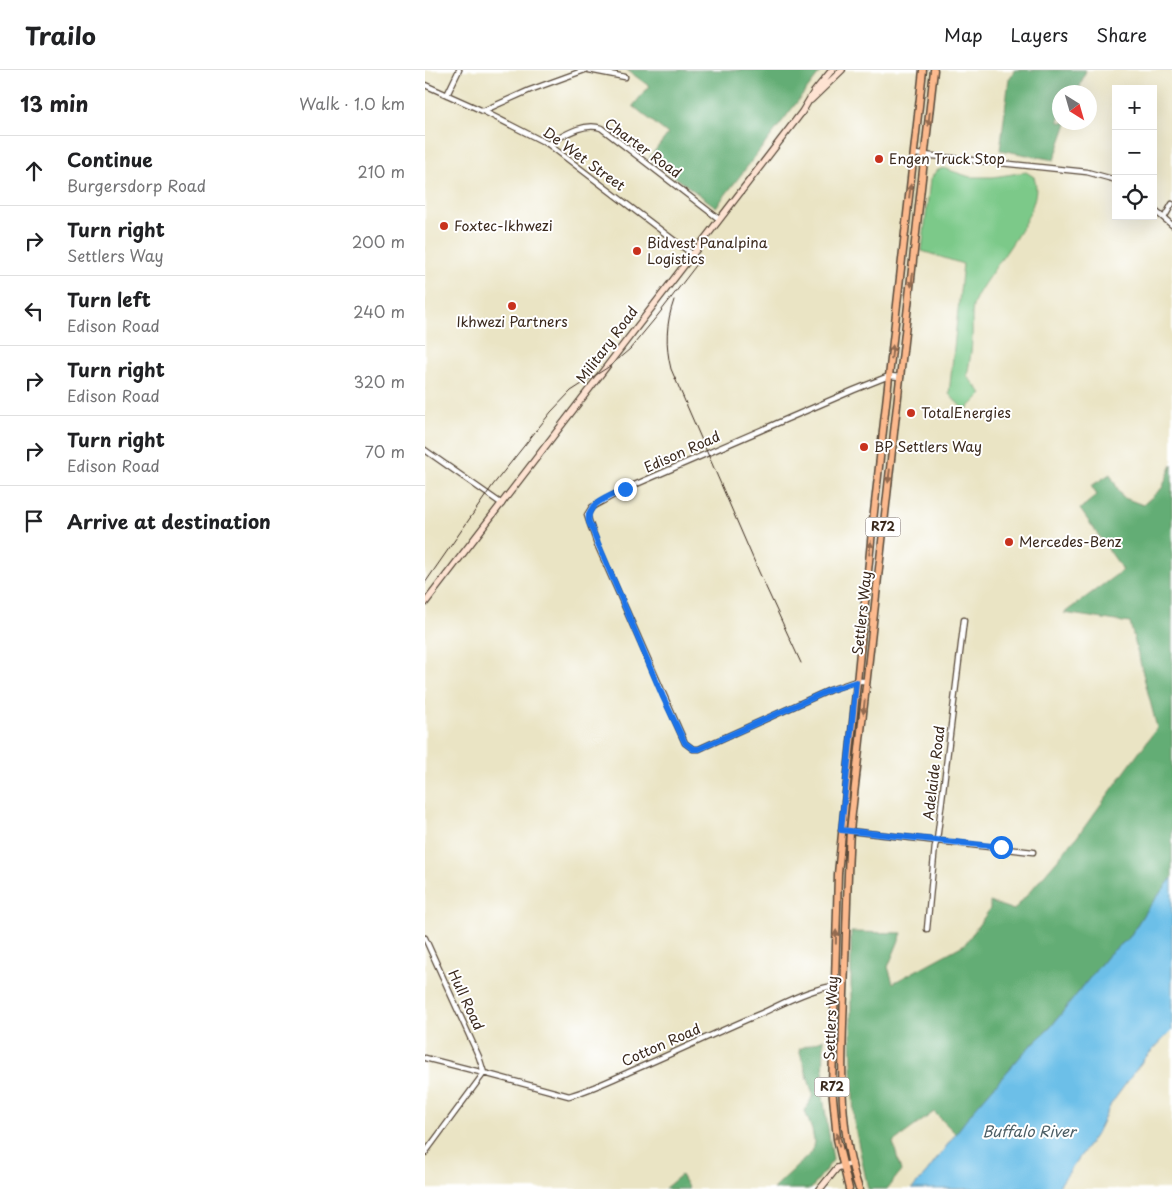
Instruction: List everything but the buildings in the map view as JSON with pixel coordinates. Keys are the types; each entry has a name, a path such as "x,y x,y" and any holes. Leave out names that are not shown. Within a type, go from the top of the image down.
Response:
{"main road":[{"name":"Settlers Way","path":"849,1188 837,1139 832,1087 838,874 856,682 923,70"},
{"name":"Settlers Way","path":"858,1186 846,1137 842,1092 851,831 934,70"}],"street":[{"path":"447,95 459,70"},
{"path":"483,111 530,90 585,70"},
{"path":"589,70 625,76"},
{"name":"Military Road","path":"425,604 832,70"},
{"name":"Military Road","path":"809,101 842,70"},
{"name":"De Wet Street","path":"425,85 483,111 548,144 692,254"},
{"name":"Charter Road","path":"548,144 586,127 601,128 719,219"},
{"path":"915,154 1087,172 1112,179"},
{"path":"1164,218 1172,204"},
{"path":"1157,212 1172,225"},
{"name":"Edison Road","path":"867,681 856,682 830,690 699,749 690,748 685,743 663,697 597,544 587,515 592,507 625,489 834,398 889,376 901,377"},
{"path":"425,450 502,504"},
{"name":"Adelaide Road","path":"927,929 935,846 963,620"},
{"path":"841,830 1033,852"},
{"name":"Hull Road","path":"425,938 479,1056 484,1073"},
{"name":"Cotton Road","path":"425,1058 569,1096 646,1065 807,993 823,987 845,985"},
{"path":"425,1153 484,1073"},
{"path":"819,1189 833,1172 843,1165 852,1163"}],"green space":[{"path":"627,70 822,70 716,207 649,158 668,134 633,106 649,86"},
{"path":"1015,70 1086,70 1081,85 1052,85 1052,130 1065,130 1054,160 1000,150 1009,79"},
{"path":"943,168 970,177 993,177 1026,172 1034,177 1036,191 1025,223 982,287 973,304 971,348 967,376 982,394 965,411 949,394 963,264 922,251 930,180 936,171"},
{"path":"1172,465 1172,878 1145,912 1129,938 1108,955 1050,1028 1027,1049 972,1112 956,1134 934,1112 893,1142 901,1171 887,1189 868,1189 854,1123 851,1035 851,932 902,933 888,967 893,983 965,944 990,909 990,902 1014,910 1077,837 1157,728 1130,623 1064,613 1123,570 1080,509 1097,495 1091,486 1110,474 1122,497 1143,505 1162,488"},
{"path":"824,1039 823,1097 833,1160 811,1189 773,1189 812,1152 814,1141 805,1111 813,1095 799,1049"},
{"path":"681,1175 689,1189 664,1189"}],"water":[{"name":"Buffalo River","path":"1172,878 1172,1030 1144,1059 1111,1104 1097,1133 1057,1189 912,1189 972,1112 1027,1049 1050,1028 1108,955 1129,938 1145,912"}],"railway":[{"path":"425,583 493,485 551,412 571,391 610,366 630,349 698,263"},
{"path":"674,300 667,334 671,369 759,572 801,663"}],"place":[{"name":"Engen Truck Stop","path":"879,159"},
{"name":"Foxtec-Ikhwezi","path":"444,226"},
{"name":"Bidvest Panalpina Logistics","path":"637,251"},
{"name":"Ikhwezi Partners","path":"512,306"},
{"name":"TotalEnergies","path":"911,413"},
{"name":"BP Settlers Way","path":"864,447"},
{"name":"Mercedes-Benz","path":"1009,542"}],"route":[{"path":"625,489 596,504 587,515 597,544 663,697 685,743 690,748 699,749 830,690 856,682 841,830 1001,847"}]}
